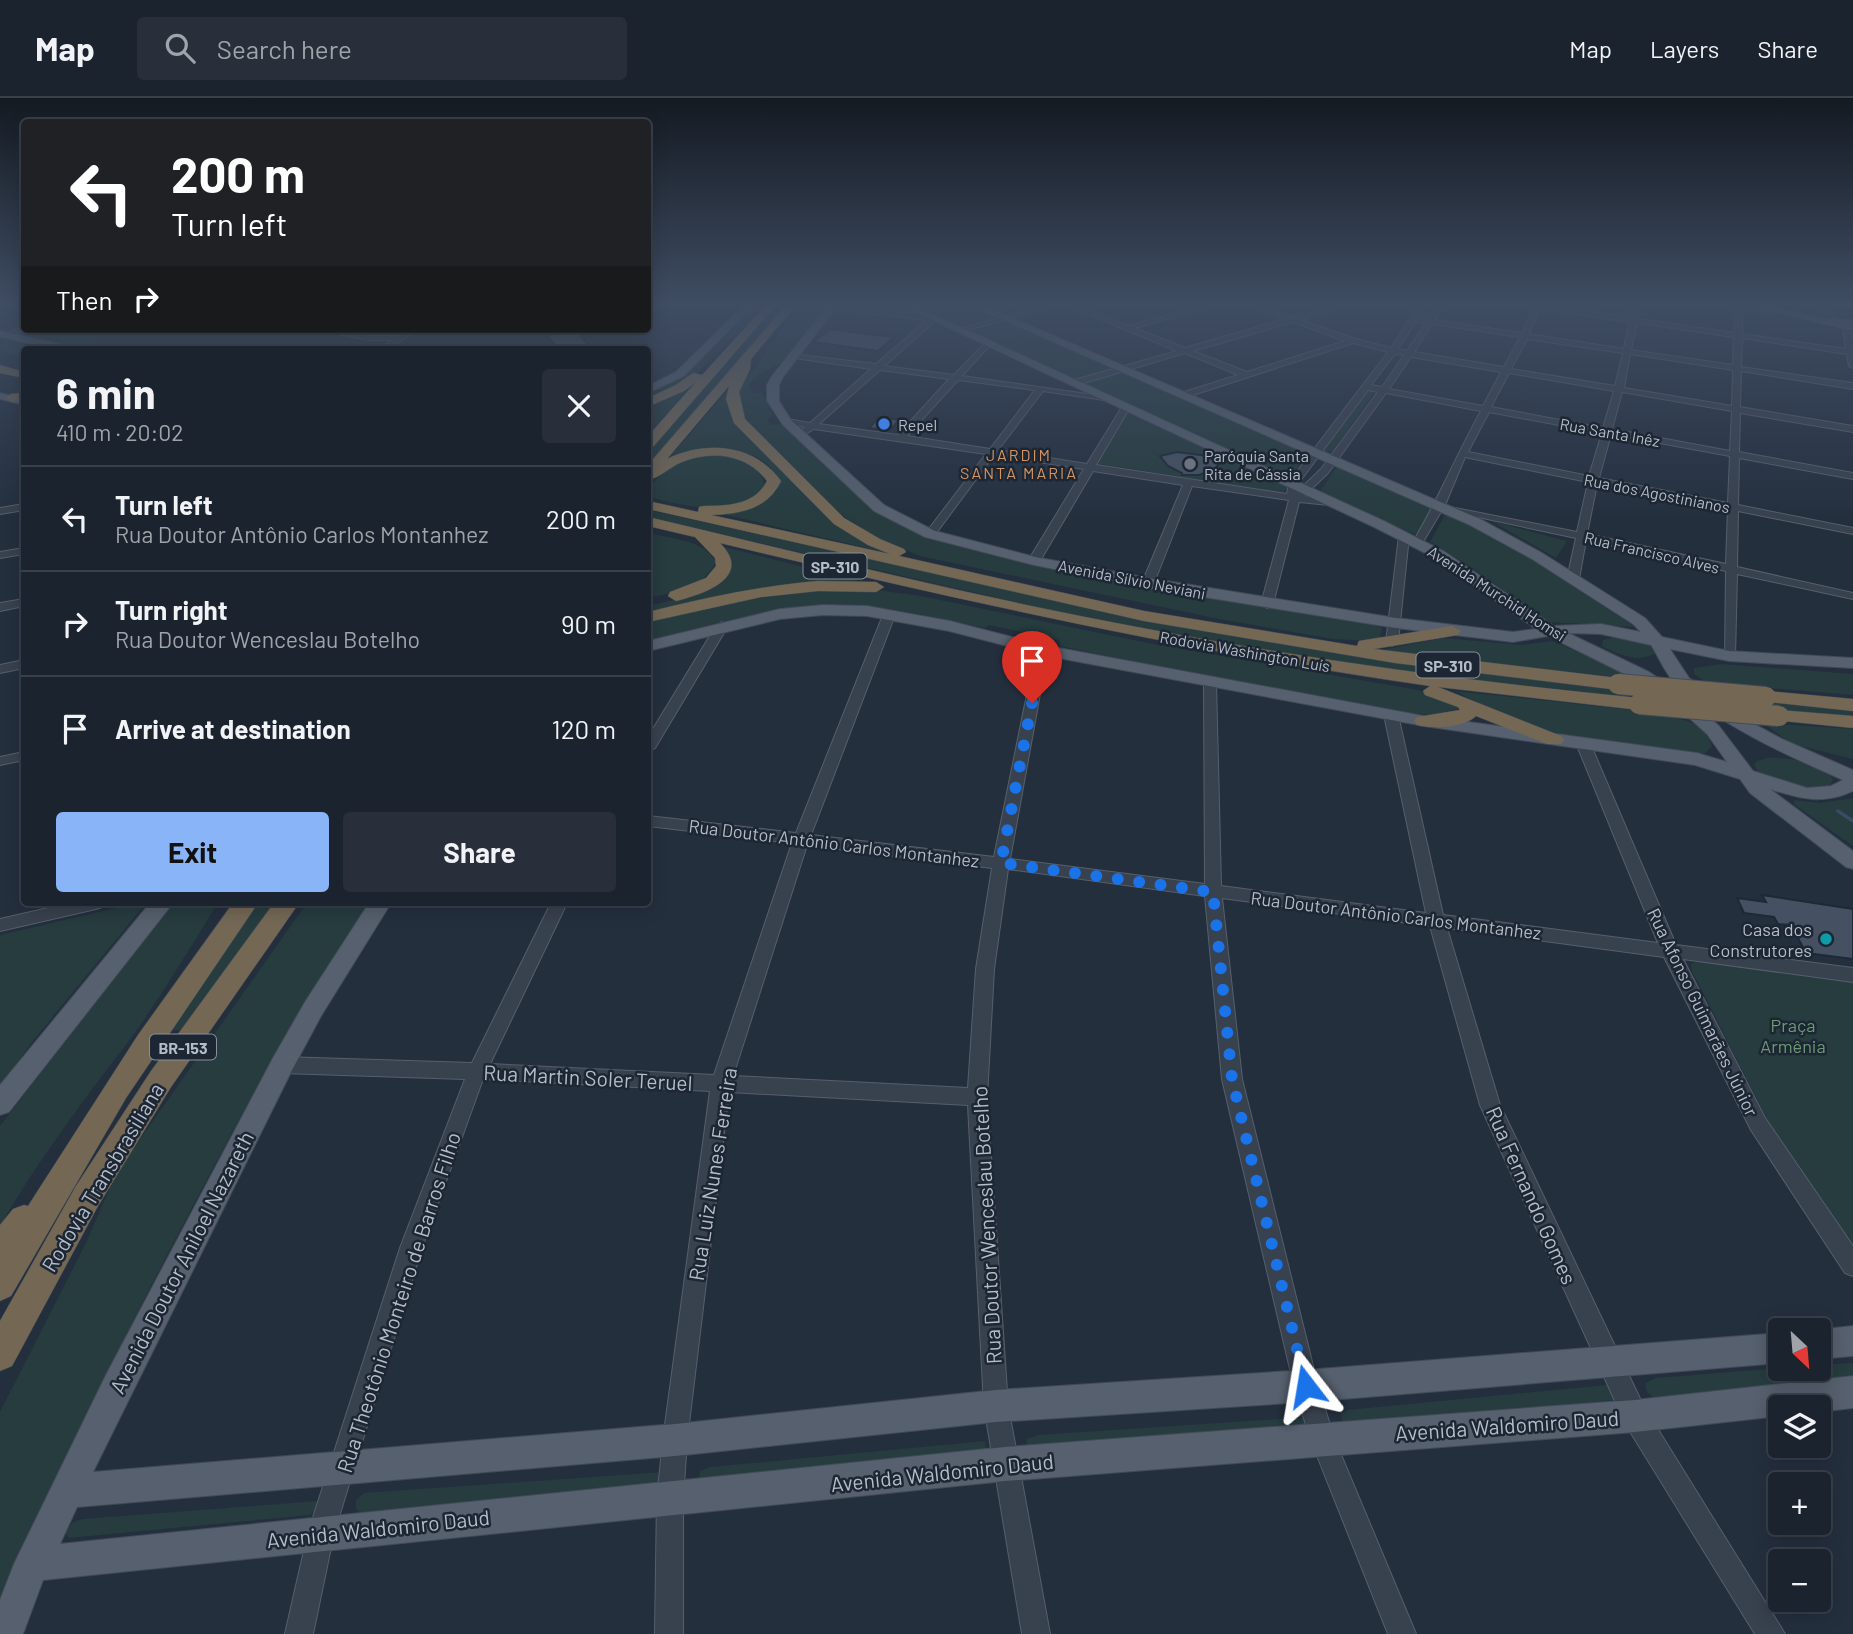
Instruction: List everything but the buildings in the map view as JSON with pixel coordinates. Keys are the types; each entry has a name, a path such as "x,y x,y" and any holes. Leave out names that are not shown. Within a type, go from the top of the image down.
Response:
{"highway":[{"path":"651,401 680,388 698,376"},
{"path":"651,441 709,376"},
{"path":"651,471 733,376"},
{"path":"739,376 733,385 733,408 748,430 839,521 874,542 937,565 948,573"},
{"path":"651,473 681,458 704,453 729,452 754,459 774,481 766,495 741,507 674,511"},
{"name":"Rodovia Washington Luís","path":"651,506 1144,616 1395,658 1618,684 1853,705"},
{"name":"Rodovia Washington Luís","path":"651,523 1168,638 1376,673 1550,695 1853,722"},
{"path":"651,601 696,590 721,573 725,556 720,548 690,532"},
{"path":"651,616 737,595 810,586 858,586 979,598"},
{"path":"1279,638 1356,645 1392,642 1452,631"},
{"path":"1376,673 1465,703 1502,722 1554,740"},
{"path":"1424,721 1463,718 1470,711 1465,703"},
{"name":"Rodovia Transbrasiliana","path":"0,1285 49,1195 155,1030 244,906"},
{"name":"Rodovia Transbrasiliana","path":"0,1354 87,1196 161,1079 284,906"},
{"path":"0,1250 15,1227 49,1195"}],"main road":[{"path":"651,388 677,376"},
{"name":"Avenida Sílvio Neviani","path":"780,376 773,385 773,401 787,422 807,430 879,508 930,534 1034,561 1148,583 1267,604 1452,631 1513,637 1573,628 1612,632 1729,656 1853,663"},
{"name":"Avenida Murchid Homsi","path":"1057,376 1411,539 1472,576 1552,632 1643,676 1701,718 1757,789 1853,862"},
{"path":"1137,376 1445,508 1512,542 1639,621 1658,642 1682,681 1748,728 1775,743 1853,777"},
{"path":"651,645 780,614 823,610 867,611 950,626 1042,650 1424,721 1697,759 1806,794 1834,792 1853,783"},
{"path":"1585,648 1590,639 1612,632"},
{"path":"1608,658 1643,664 1669,662"},
{"path":"0,1104 160,906"},
{"name":"Avenida Doutor Aniloel Nazareth","path":"5,1634 32,1563 117,1386 282,1065 313,1009 378,906"},
{"path":"1831,1343 1853,1341"},
{"path":"67,1491 675,1440 996,1406 1306,1386 1768,1349"},
{"name":"Avenida Waldomiro Daud","path":"32,1563 1005,1464 1635,1416 1853,1392"}],"street":[{"path":"807,430 866,376"},
{"path":"945,376 1104,397"},
{"path":"1073,383 1098,376"},
{"path":"1184,395 1244,376"},
{"path":"1267,604 1295,498 1292,495 1293,484 1374,376"},
{"path":"1295,498 1309,491 1394,376"},
{"path":"1392,642 1411,539 1445,508 1462,454 1504,376"},
{"path":"1540,376 1853,429"},
{"path":"1573,579 1593,480 1621,376"},
{"path":"1729,656 1737,376"},
{"path":"1786,376 1853,386"},
{"path":"901,437 955,377"},
{"name":"Rua Santa Inêz","path":"1366,387 1853,476"},
{"path":"930,534 1040,389"},
{"path":"1034,561 1126,407"},
{"path":"807,430 901,437 1188,484 1336,504"},
{"name":"Rua dos Agostinianos","path":"1462,454 1853,531"},
{"path":"1148,583 1188,484"},
{"path":"0,511 21,508"},
{"name":"Rua Francisco Alves","path":"1445,508 1853,596"},
{"path":"0,555 21,552"},
{"path":"0,607 21,604"},
{"name":"Rua Luiz Nunes Ferreira","path":"669,1634 670,1499 675,1440 721,1083 801,839 889,615"},
{"path":"651,743 722,626"},
{"name":"Rua Doutor Wenceslau Botelho","path":"1036,1634 996,1406 977,1097 985,969 1001,863 1042,650"},
{"path":"0,669 21,665"},
{"path":"1210,681 1213,892 1232,1079 1306,1386 1322,1438 1402,1634"},
{"name":"Rua Fernando Gomes","path":"1391,715 1436,919 1490,1105 1635,1416 1771,1634"},
{"name":"Rua Afonso Guimarães Júnior","path":"1583,743 1670,951 1758,1124 1853,1265"},
{"path":"0,761 21,756"},
{"name":"Rua Doutor Antônio Carlos Montanhez","path":"651,821 1001,863 1853,975"},
{"path":"0,925 80,906"},
{"name":"Rua Theotônio Monteiro de Barros Filho","path":"299,1634 321,1533 411,1248 477,1071 558,906"},
{"name":"Rua Martin Soler Teruel","path":"282,1065 477,1071 977,1097"}],"green space":[{"path":"676,376 694,376 651,398 651,390 669,382"},
{"path":"715,376 726,376 651,464 651,447"},
{"path":"747,376 758,376 749,386 754,393 762,392 773,415 767,420 771,425 782,424 866,501 926,536 1199,595 1374,625 1382,628 1380,637 1371,641 1333,639 1219,619 920,556 872,535 839,513 751,426 744,416 738,395 742,380"},
{"path":"1068,376 1088,376 1075,379"},
{"path":"1111,376 1131,376 1309,453 1290,477 1085,384"},
{"path":"696,383 651,432 651,402"},
{"path":"1368,390 1374,392 1333,451 1323,452"},
{"path":"727,391 731,414 737,426 776,466 841,527 884,552 722,514 759,504 777,490 773,473 764,462 751,455 735,452 700,453 669,458"},
{"path":"1128,411 1286,484 1287,489 1281,493 1095,463"},
{"path":"708,455 726,456 745,462 759,472 764,490 751,499 723,507 693,506 651,498 651,486 654,482 667,471"},
{"path":"1338,465 1434,506 1417,535 1320,492"},
{"path":"651,511 1174,626 1411,665 1626,691 1633,700 1419,675 1224,644 1072,615 651,518"},
{"path":"1446,513 1500,538 1635,627 1547,622 1468,565 1430,542"},
{"path":"1491,521 1567,541 1556,558"},
{"path":"651,534 695,544 710,554 716,562 711,571 696,583 651,597"},
{"path":"725,547 863,582 780,587 702,601 651,614 651,605 698,594 731,568 731,558"},
{"path":"869,589 921,596 1148,643 1418,690 1462,708 1431,715 1413,713 1060,646 1059,640 989,625 985,628 874,607 831,606 778,611 726,621 651,641 651,618 773,590"},
{"path":"1615,637 1648,644 1656,653 1636,658 1602,646 1603,640"},
{"path":"1443,638 1522,645 1552,641 1642,680 1377,651"},
{"path":"1721,664 1853,674 1853,695 1708,683 1694,674 1694,668"},
{"path":"1455,691 1662,713 1697,725 1708,736 1712,746 1705,753 1697,753 1550,732 1495,712"},
{"path":"1764,702 1853,709 1853,718 1770,711"},
{"path":"1763,723 1853,729 1853,759 1792,744"},
{"path":"1767,758 1794,759 1812,764 1833,779 1830,785 1803,788 1760,774 1754,765"},
{"path":"1853,798 1853,846 1795,805 1794,800 1820,803"},
{"path":"125,906 142,908 32,1042 0,1088 0,935"},
{"path":"171,906 216,906 143,1021 55,1141 0,1226 0,1126"},
{"path":"251,906 274,906 185,1026 180,1030 167,1030"},
{"path":"305,906 366,906 282,1044 202,1188 72,1442 0,1601 0,1412 86,1243 110,1188 131,1152"},
{"name":"Praça Armênia","path":"1697,961 1853,979 1853,1244 1769,1123 1692,971 1691,964"},
{"path":"1853,1363 1853,1383 1657,1400 1646,1389 1646,1383 1656,1378 1768,1369 1768,1381 1831,1381 1831,1364"},
{"path":"1608,1385 1616,1396 1613,1400 1349,1428 1342,1421 1341,1414 1347,1410"},
{"path":"1310,1417 1313,1424 1026,1449 1027,1439 1038,1435"},
{"path":"985,1441 986,1450 699,1481 700,1471 711,1467"},
{"path":"663,1472 663,1481 656,1488 361,1514 356,1509 356,1500 364,1493"},
{"path":"319,1501 318,1509 310,1515 69,1538 65,1533 73,1522 83,1519"}],"waterway":[{"path":"1838,811 1853,821"}],"place":[{"name":"Repel","path":"884,424"},
{"name":"Paróquia Santa Rita de Cássia","path":"1190,464"},
{"name":"Casa dos Construtores","path":"1826,939"}],"district":[{"name":"JARDIM SANTA MARIA","path":"1019,463"}],"route":[{"path":"1032,703 1001,863 1213,892 1232,1079 1306,1386"}]}
